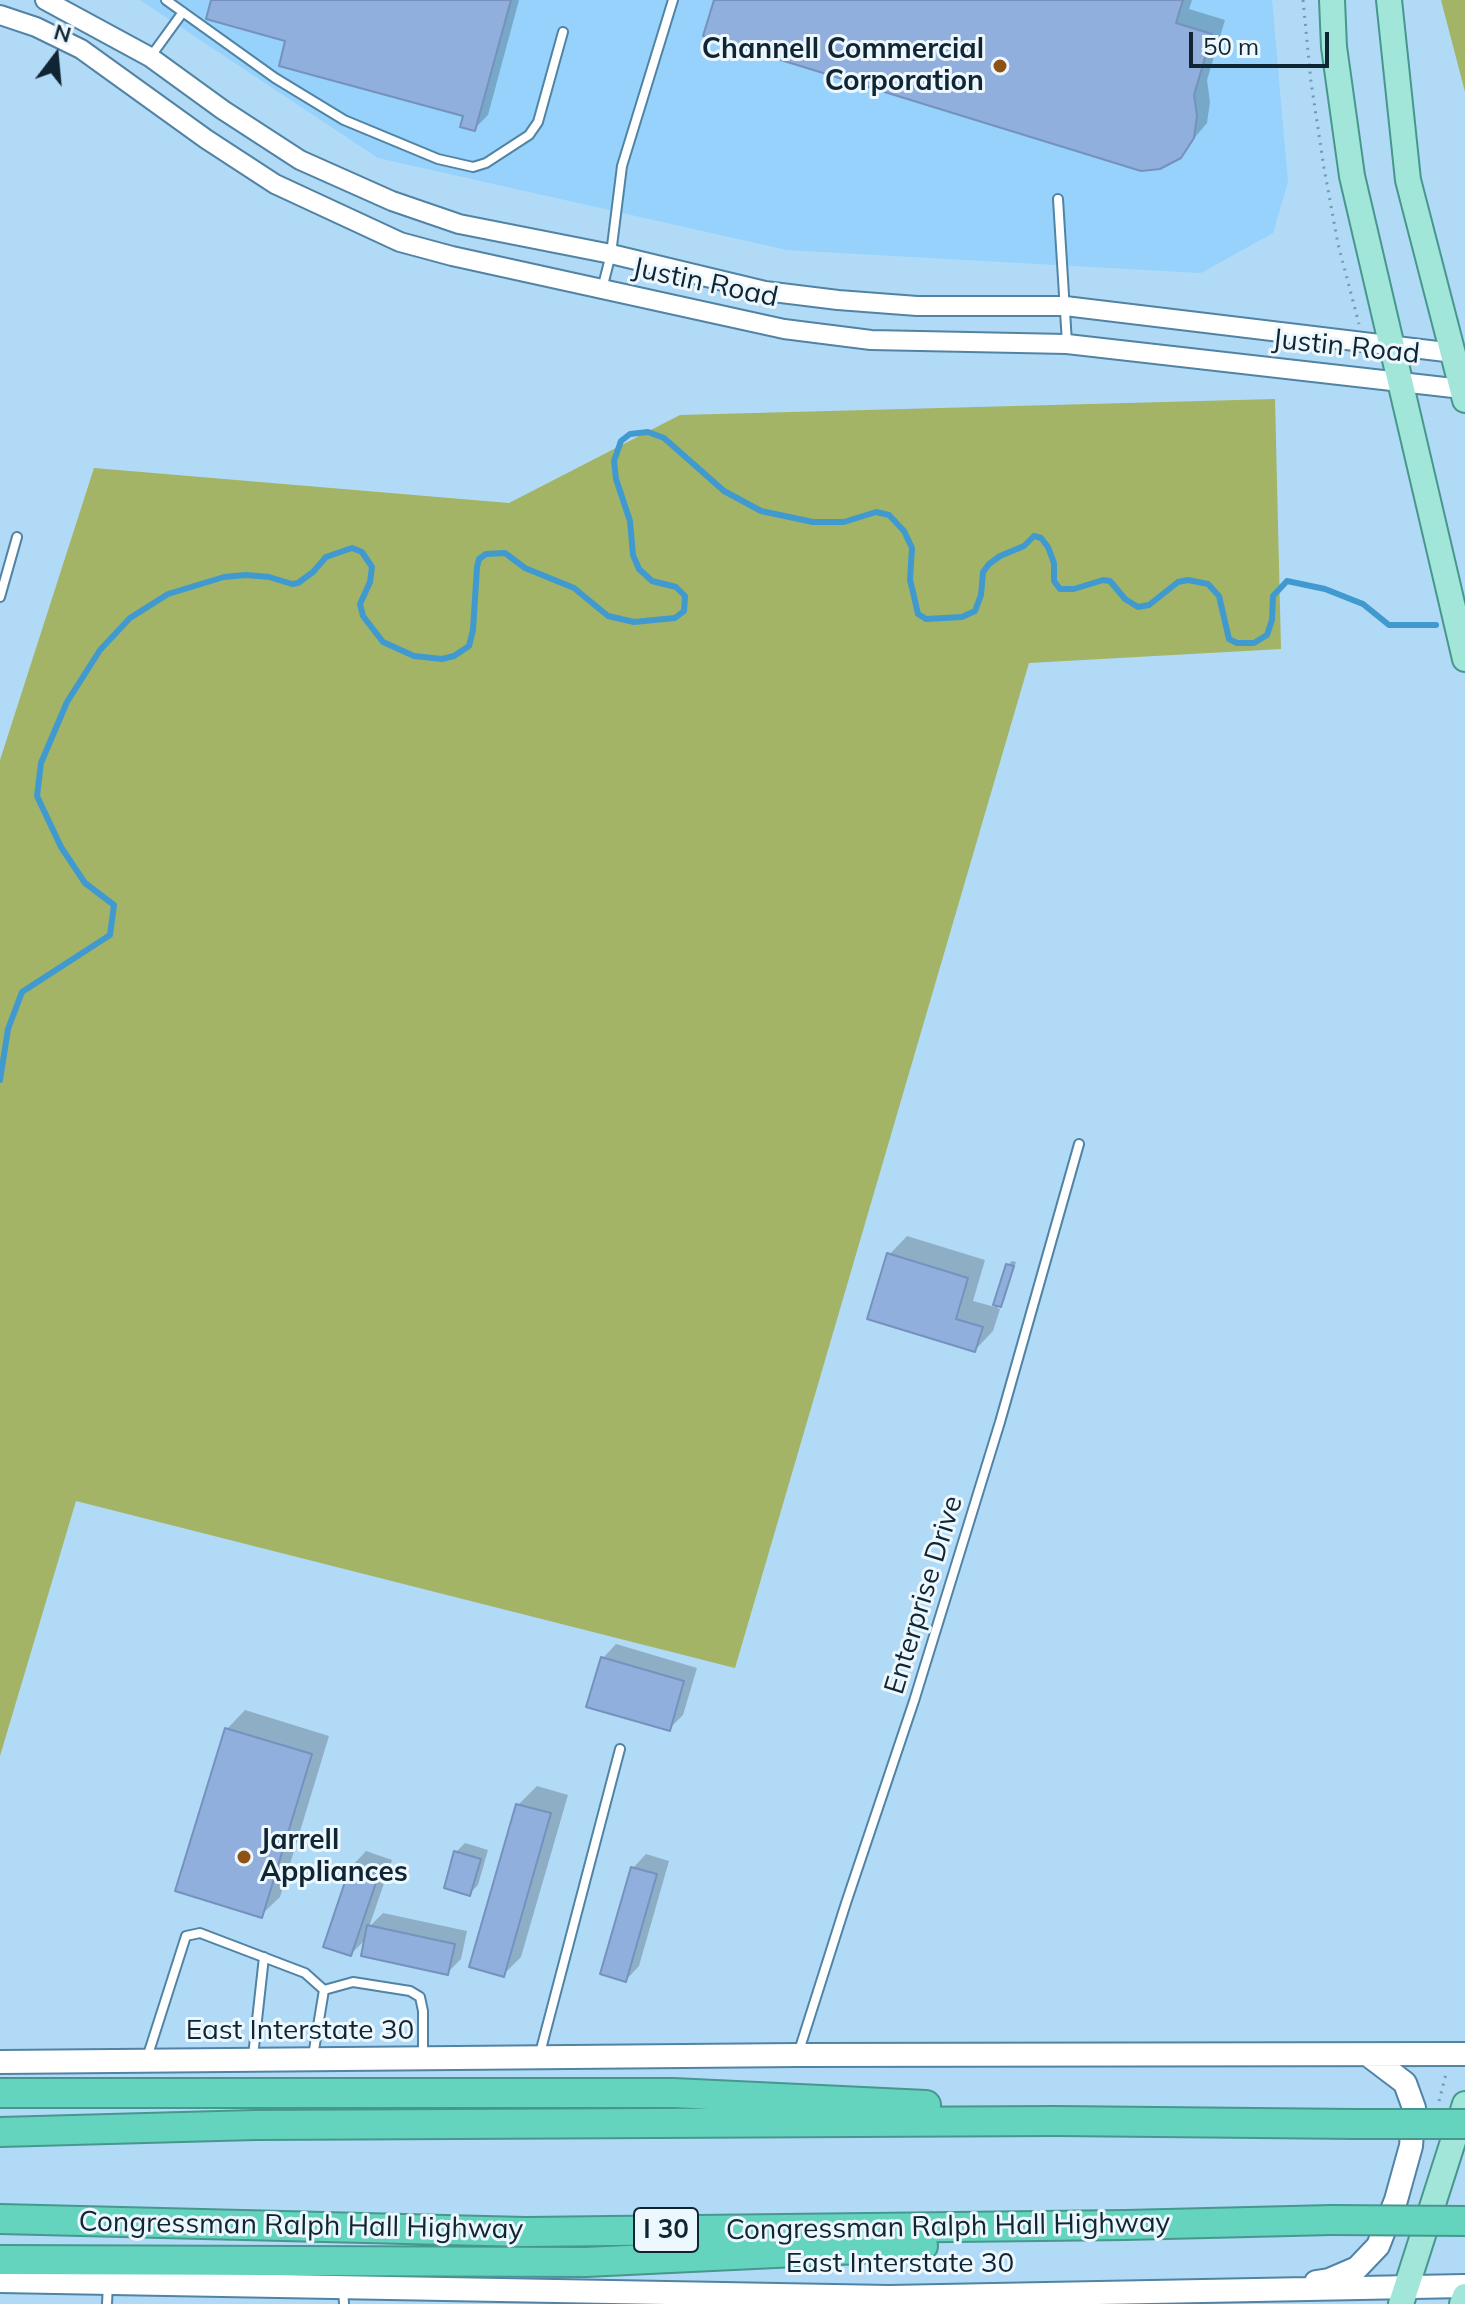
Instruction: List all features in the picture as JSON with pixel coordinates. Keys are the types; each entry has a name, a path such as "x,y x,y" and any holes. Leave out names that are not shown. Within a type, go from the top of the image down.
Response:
{"highway":[{"path":"0,2093 673,2093 974,2107 1057,2121"},
{"path":"1425,2124 1445,2109 1465,2106"},
{"path":"0,2132 255,2125 1057,2121 1465,2124"},
{"name":"Congressman Ralph Hall Highway","path":"0,2219 526,2232 1332,2220 1465,2221"},
{"path":"1422,2221 1446,2238 1465,2239"},
{"path":"0,2260 586,2262 1100,2240 1125,2225"}],"main road":[{"path":"1332,0 1334,47 1352,176 1465,659"},
{"path":"1389,0 1408,180 1464,394"},
{"name":"East Interstate 30","path":"0,2062 798,2055 1465,2054"},
{"path":"1268,2290 1329,2280 1357,2268 1378,2246 1396,2200 1411,2146 1414,2108 1405,2083 1368,2055"},
{"path":"1404,2296 1465,2106"},
{"name":"East Interstate 30","path":"0,2281 107,2293 888,2300 1064,2299 1268,2290 1404,2296 1465,2286"},
{"path":"1268,2290 1332,2304"},
{"path":"1462,2304 1465,2296"}],"street":[{"name":"Justin Road","path":"45,0 150,57 300,160 392,201 459,224 611,254 765,291 917,306 1065,306 1454,353"},
{"name":"Justin Road","path":"0,15 36,27 81,49 206,139 275,184 400,242 784,329 871,340 1067,344 1400,381 1464,394"},
{"path":"132,84 150,57"}],"lane":[{"path":"166,0 275,78 344,120 438,159 473,167 486,163 529,135 538,122 563,32"},
{"path":"602,289 611,254 622,166 673,0"},
{"path":"150,57 183,12"},
{"path":"1058,199 1067,344"},
{"path":"0,597 17,537"},
{"name":"Enterprise Drive","path":"798,2055 914,1701 996,1437 1079,1144"},
{"path":"538,2058 620,1749"},
{"path":"145,2061 186,1936 200,1933 305,1973 324,1990"},
{"path":"253,2061 264,1957"},
{"path":"324,1990 353,1982 410,1991 420,1997 423,2060"},
{"path":"313,2061 324,1990"}],"path":[{"path":"1303,0 1311,82 1338,244 1353,306 1366,343"}],"shaded area":[{"path":"140,0 1272,0 1288,182 1273,233 1201,273 787,250 378,158"}],"green space":[{"path":"1441,0 1465,0 1465,92"},
{"path":"1275,399 1281,649 1029,663 735,1668 76,1501 0,1756 0,760 94,468 509,503 680,415"}],"building":[{"path":"211,0 511,0 475,131 460,127 463,116 279,66 285,41 206,19"},
{"name":"Channell Commercial Corporation","path":"714,0 1183,0 1176,23 1212,34 1194,95 1197,116 1194,138 1181,158 1160,169 1141,171 703,36"},
{"path":"887,1253 968,1278 956,1319 983,1327 975,1352 867,1319"},
{"path":"1006,1264 1014,1266 1001,1307 993,1305"},
{"path":"601,1657 684,1681 670,1731 586,1707"},
{"path":"225,1728 312,1754 262,1918 175,1891"},
{"path":"516,1804 551,1813 504,1977 469,1967"},
{"path":"454,1851 481,1859 470,1896 444,1888"},
{"path":"351,1864 379,1874 351,1956 323,1947"},
{"path":"631,1867 657,1874 626,1982 600,1974"},
{"path":"367,1925 455,1944 448,1975 361,1956"}],"waterway":[{"path":"0,1080 8,1029 22,992 110,935 114,905 85,883 61,847 37,796 41,763 67,702 100,650 130,618 168,594 224,577 246,575 298,583 326,557 352,548 362,552 372,567 370,582 360,604 363,616 383,642 414,656 442,659 454,656 469,646 477,567 479,559 486,554 505,553 525,568 574,588 608,616 634,622 675,618 684,611 685,596 676,587 652,581 639,569 633,555 630,521 616,479 614,461 621,441 630,434 648,432 664,438 724,491 761,511 813,522 844,522 876,512 889,515 904,531 912,548 910,580 918,614 926,619 962,617 975,611 981,595 983,572 989,564 1024,546 1034,536 1041,538 1048,547 1054,563 1054,581 1060,589 1110,581 1125,599 1138,607 1149,605 1178,582 1188,580 1208,584 1219,596 1229,639 1237,643 1254,643 1267,635 1272,620 1273,596 1287,581 1325,589 1363,604 1389,625 1436,625"}],"place":[{"name":"Channell Commercial Corporation","path":"1000,66"},
{"name":"Jarrell Appliances","path":"244,1857"}]}
